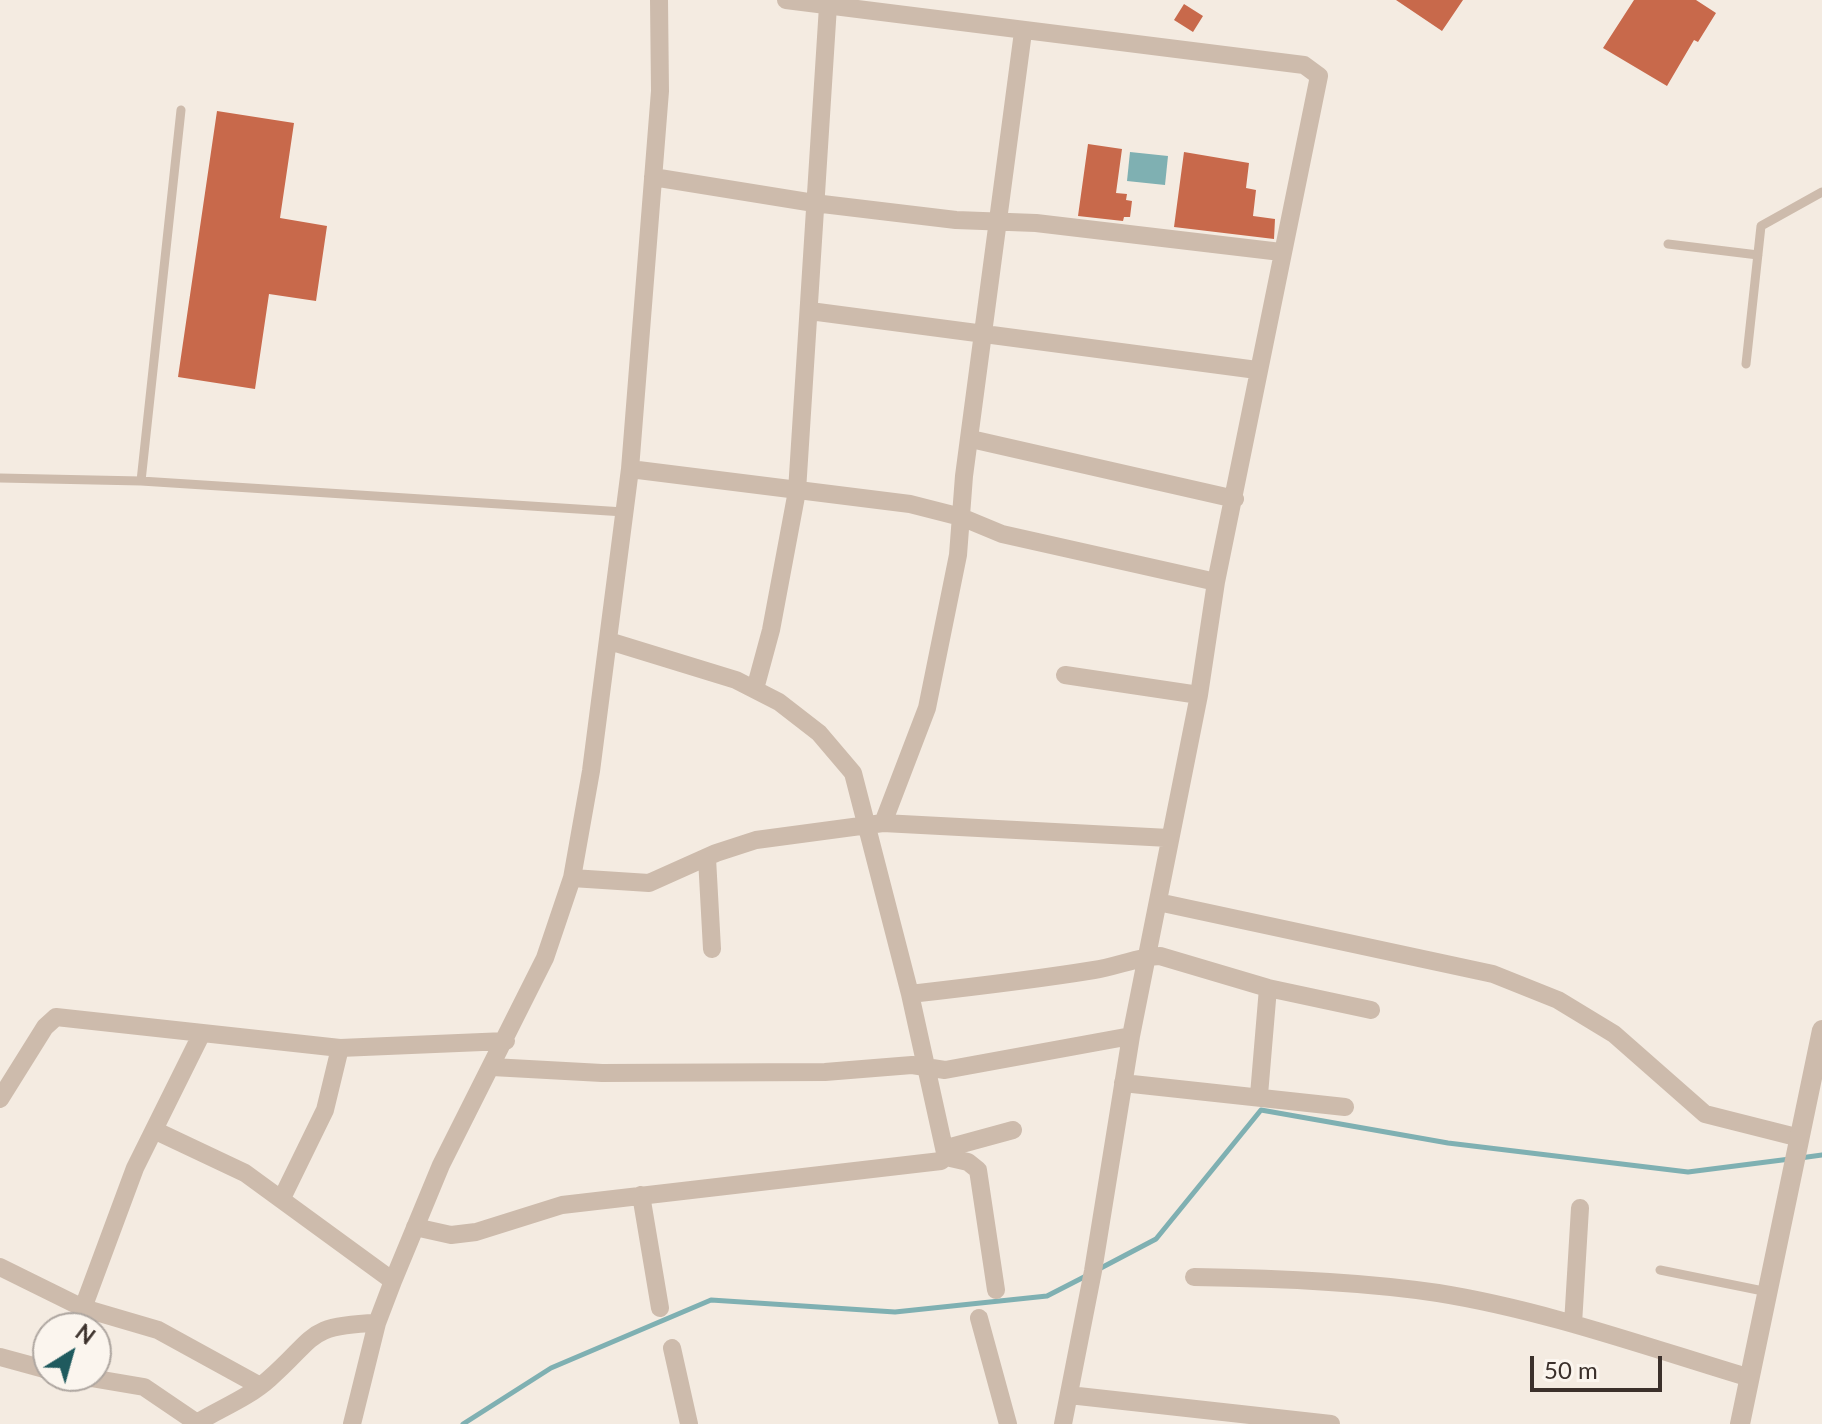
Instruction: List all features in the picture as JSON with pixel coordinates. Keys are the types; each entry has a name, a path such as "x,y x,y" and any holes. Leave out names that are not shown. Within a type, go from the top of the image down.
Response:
{"street":[{"path":"352,1424 377,1323 393,1281 441,1165 506,1041 545,958 572,878 609,641 630,469 660,91 659,0"},
{"path":"786,0 1313,69 1320,85 1281,252 1235,499 1216,582 1199,695 1131,1036 1093,1271 1063,1424"},
{"path":"755,689 771,630 797,491 828,6"},
{"path":"876,824 933,688 958,555 1023,32"},
{"path":"653,177 814,203 997,222 1036,223 1281,252"},
{"path":"810,311 1257,370"},
{"path":"971,439 1235,499"},
{"path":"630,469 910,504 961,517 1002,534 1216,582"},
{"path":"609,641 665,656 755,689 799,715 840,755 876,824 925,1067 947,1152"},
{"path":"1065,675 1199,695"},
{"path":"572,878 649,883 707,858 773,837 876,824 1169,838"},
{"path":"707,858 712,949"},
{"path":"1158,902 1493,974 1558,1000 1614,1034 1705,1114 1799,1142"},
{"path":"910,994 1097,970 1126,965 1147,956 1170,958 1268,988 1371,1010"},
{"path":"1259,1095 1268,988"},
{"path":"0,1099 45,1027 56,1017 340,1048 506,1041"},
{"path":"1740,1424 1822,1030"},
{"path":"83,1308 127,1186 201,1035"},
{"path":"492,1067 602,1073 825,1072 925,1067 945,1070 1131,1036"},
{"path":"282,1198 322,1118 340,1048"},
{"path":"1123,1083 1259,1095 1345,1107"},
{"path":"154,1130 223,1161 282,1198 393,1281"},
{"path":"415,1227 451,1235 476,1232 562,1205 941,1161 947,1152 1013,1130"},
{"path":"947,1152 978,1170 996,1290"},
{"path":"641,1195 660,1308"},
{"path":"1573,1324 1580,1208"},
{"path":"0,1267 83,1308 137,1321 158,1330 260,1386"},
{"path":"1194,1277 1299,1279 1437,1293 1573,1324 1750,1378"},
{"path":"979,1318 1008,1424"},
{"path":"112,1382 144,1387 196,1423 260,1386 319,1330 341,1324 377,1323"},
{"path":"672,1348 689,1424"},
{"path":"0,1357 32,1366"},
{"path":"1069,1395 1331,1424"}],"lane":[{"path":"141,481 181,110"},
{"path":"1746,364 1761,226 1822,192"},
{"path":"1668,244 1758,255"},
{"path":"0,478 141,481 624,512"},
{"path":"1660,1270 1768,1292"}],"water":[{"path":"1130,152 1168,156 1165,185 1127,181"}],"building":[{"path":"1396,0 1463,0 1442,31"},
{"path":"1634,0 1696,0 1716,13 1698,42 1694,40 1667,86 1603,48"},
{"path":"1184,4 1203,16 1193,32 1174,20"},
{"path":"217,111 294,123 280,218 327,226 316,301 269,294 255,389 178,377"},
{"path":"1088,144 1122,149 1116,193 1127,194 1126,200 1132,201 1130,217 1124,217 1123,221 1078,216"},
{"path":"1184,152 1249,163 1246,188 1256,190 1253,216 1275,219 1274,239 1174,227"}],"waterway":[{"path":"1099,1269 1156,1239 1261,1110 1448,1143 1688,1172 1790,1159"},
{"path":"1800,1158 1822,1155"},
{"path":"463,1424 551,1368 711,1300 895,1312 1047,1296 1086,1276"}]}
